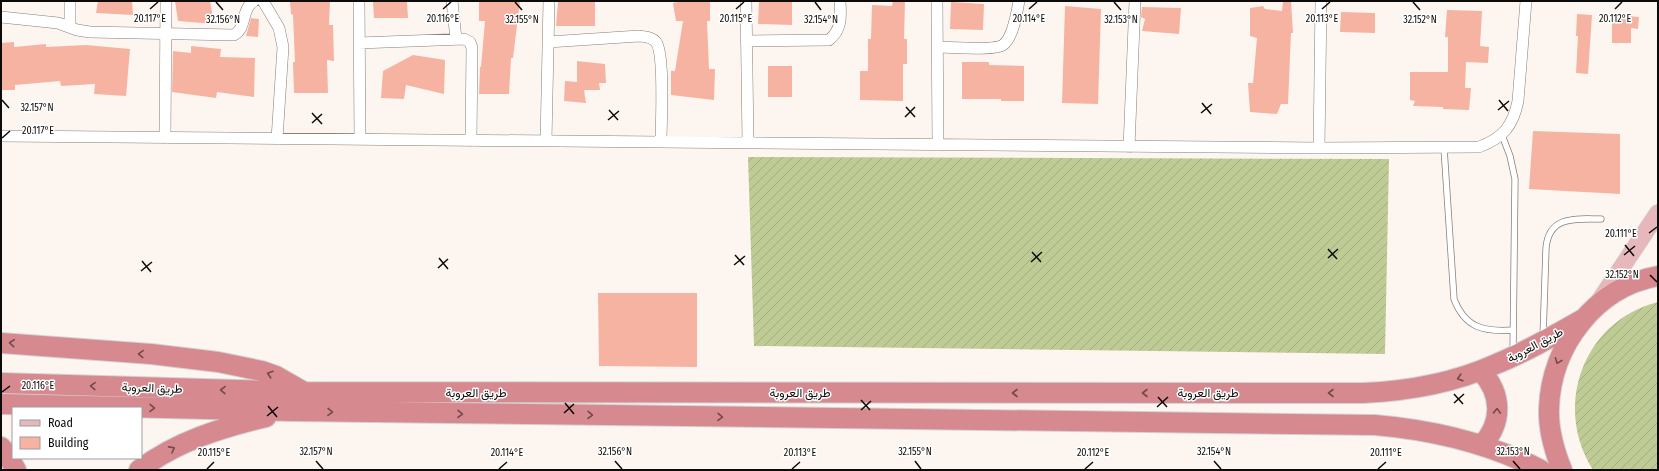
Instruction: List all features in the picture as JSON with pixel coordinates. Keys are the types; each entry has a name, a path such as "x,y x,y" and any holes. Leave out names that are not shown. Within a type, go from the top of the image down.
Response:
{"highway":[{"path":"1562,470 1552,442 1549,426 1550,393 1553,377 1562,351 1573,332 1589,313 1622,288 1638,281 1658,276"},
{"name":"طريق العروبة","path":"1,383 304,392 1363,393 1411,389 1481,371 1513,357 1589,313"},
{"path":"1,343 151,354 218,362 276,376 304,392"},
{"path":"1481,371 1491,384 1497,400 1498,408 1495,424 1482,445"},
{"name":"طريق العروبة","path":"1,404 126,407"},
{"name":"طريق العروبة","path":"142,407 292,411 1375,426 1432,433 1482,445 1541,470"},
{"path":"139,470 164,453 200,436 242,423 292,411"},
{"path":"1,447 7,454 16,470"}],"main road":[{"path":"1589,313 1658,213"}],"street":[{"path":"70,1 70,27"},
{"path":"166,1 166,138"},
{"path":"1,17 51,21 90,32 234,35 240,30 247,9 254,1"},
{"path":"263,1 279,28 283,47 277,139"},
{"path":"359,1 360,140"},
{"path":"452,1 456,39"},
{"path":"546,141 549,1"},
{"path":"746,1 748,143"},
{"path":"746,41 829,40 837,32 840,26 840,1"},
{"path":"937,1 938,145"},
{"path":"937,47 994,48 1003,45 1012,30 1019,1"},
{"path":"1129,147 1135,1"},
{"path":"1319,148 1321,1"},
{"path":"1,136 1129,147 1444,148 1479,146 1491,142 1502,135 1516,114 1526,1"},
{"path":"548,42 639,36 652,38 659,48 661,62 661,142"},
{"path":"359,43 456,39 467,40 472,44 472,141"}],"lane":[{"path":"1502,135 1510,156 1515,179 1513,357"},
{"path":"1444,148 1454,299 1462,314 1475,326 1492,331 1513,330"},
{"path":"1542,341 1546,248 1549,235 1556,225 1568,219 1601,219"}],"green space":[{"path":"748,157 1389,159 1385,354 754,346"},
{"path":"1658,302 1658,470 1593,470 1581,445 1575,419 1576,393 1582,369 1594,346 1611,327 1632,312"}],"building":[{"path":"98,1 132,1 133,15 96,13"},
{"path":"175,1 210,1 214,24 178,21"},
{"path":"290,1 330,1 329,25 333,25 334,61 327,60 328,93 294,93 293,62 295,62 293,15 291,14"},
{"path":"373,1 407,1 408,18 374,18"},
{"path":"479,1 520,1 513,58 511,58 509,94 479,94 480,67 485,21 479,21"},
{"path":"595,1 595,26 556,26 558,2"},
{"path":"683,1 710,1 710,21 707,21 709,69 715,69 714,100 671,95 671,71 675,71 683,21 676,21 673,3"},
{"path":"759,1 792,1 792,25 758,24"},
{"path":"893,1 905,1 904,39 907,39 907,64 903,64 903,101 860,100 860,71 868,71 868,39 871,39 872,5 892,6"},
{"path":"1283,1 1291,1 1293,33 1291,33 1288,104 1281,104 1277,114 1250,112 1248,83 1253,83 1257,38 1250,36 1250,8 1263,6 1265,9 1282,11"},
{"path":"951,2 984,4 983,30 950,29"},
{"path":"1065,6 1101,9 1098,104 1062,103"},
{"path":"1142,7 1181,8 1179,34 1142,31 1145,19 1141,17"},
{"path":"1447,10 1482,11 1480,46 1489,47 1488,63 1466,62 1465,88 1471,88 1469,110 1413,106 1415,101 1410,100 1410,72 1448,72 1448,37 1445,37"},
{"path":"1341,12 1375,13 1375,33 1340,32"},
{"path":"1577,14 1592,15 1588,74 1576,73 1578,36 1576,36"},
{"path":"1618,15 1639,17 1638,29 1631,28 1631,43 1612,43 1612,20 1617,21"},
{"path":"251,18 259,19 258,37 246,36"},
{"path":"14,42 14,47 46,44 46,47 86,45 130,49 126,96 94,94 95,84 61,86 60,81 15,85 15,90 1,90 1,43"},
{"path":"191,46 221,49 220,57 255,58 254,97 217,92 216,98 172,92 173,51 191,53"},
{"path":"413,55 445,60 444,94 406,85 404,99 381,98 383,71"},
{"path":"577,61 605,64 606,83 599,83 600,90 584,90 586,103 564,101 565,81 577,82"},
{"path":"962,62 989,62 989,65 1024,66 1024,101 1001,101 1001,99 962,99"},
{"path":"768,66 792,66 792,97 768,97"},
{"path":"1533,131 1620,134 1620,194 1529,189"},
{"path":"598,293 697,293 697,367 599,366"}]}
